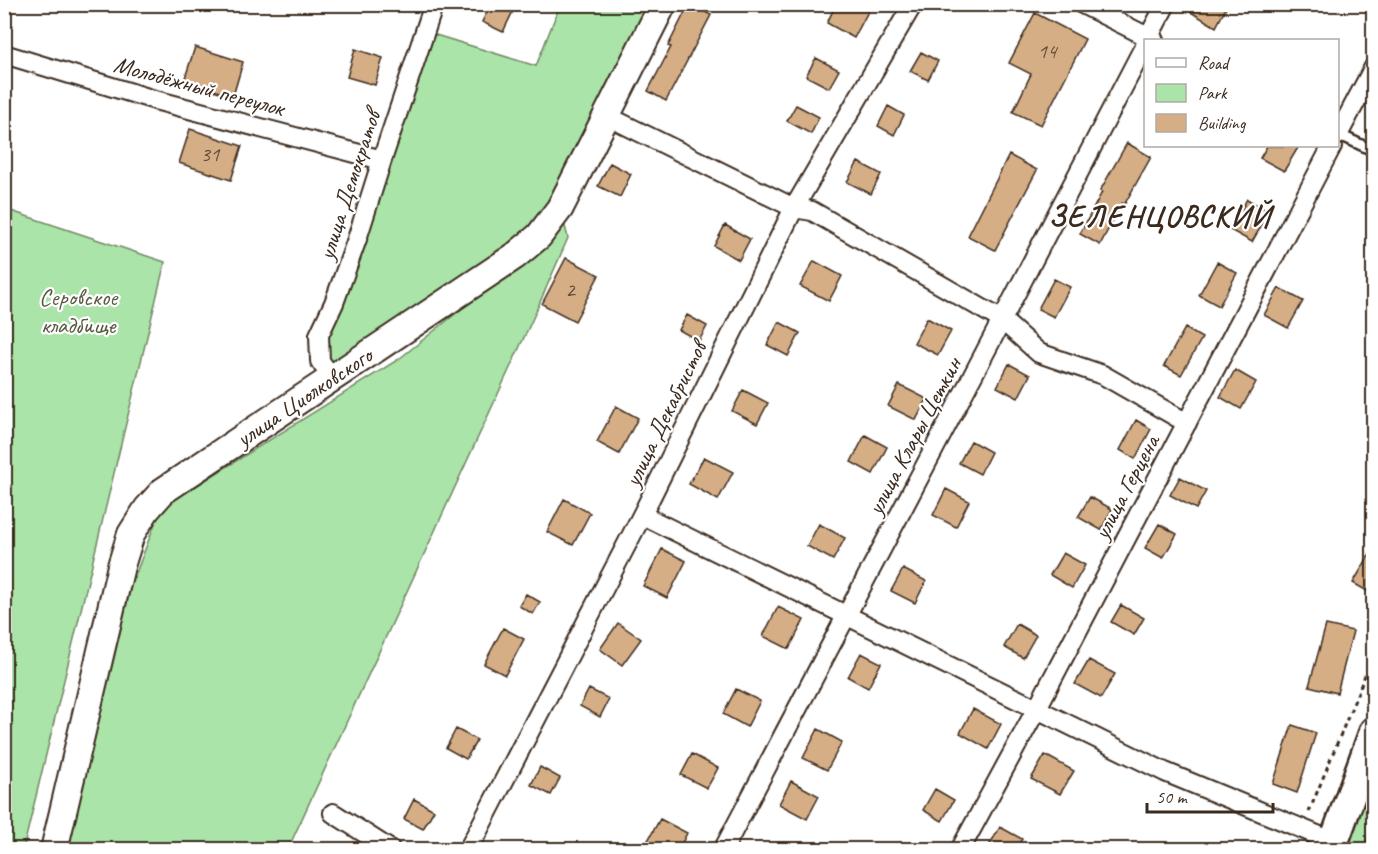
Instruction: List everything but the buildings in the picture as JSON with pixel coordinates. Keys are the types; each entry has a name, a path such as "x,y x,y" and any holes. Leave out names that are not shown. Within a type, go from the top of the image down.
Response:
{"main road":[{"name":"улица Циолковского","path":"54,849 121,566 131,534 147,509 163,491 515,256 539,236 560,208 663,4"},
{"path":"1333,846 1374,731"}],"street":[{"name":"улица Демократов","path":"332,378 320,361 319,335 357,239 434,4"},
{"name":"улица Декабристов","path":"468,849 642,515 794,208 913,4"},
{"path":"1082,4 1147,39"},
{"name":"улица Клары Цеткин","path":"1149,39 1166,4"},
{"name":"улица Клары Цеткин","path":"723,849 1144,50"},
{"name":"Молодёжный переулок","path":"4,54 155,100 382,160"},
{"path":"1339,132 1374,67"},
{"path":"607,117 794,208 812,211 1002,320 1039,353 1103,375 1187,423"},
{"name":"улица Герцена","path":"960,849 1036,710 1331,147"},
{"path":"642,515 1165,772 1302,829 1333,846"},
{"path":"333,813 391,849"}],"lane":[{"path":"1339,134 1374,151"}],"path":[{"path":"1302,829 1374,653"},
{"path":"1364,849 1374,823"}],"green space":[{"path":"560,5 663,5 560,208 332,378 320,361 426,32 536,66"},
{"name":"Серовское кладбище","path":"5,209 165,262 23,850 4,849"},
{"path":"565,226 568,238 533,318 288,849 68,850 131,586 161,508 399,359"},
{"path":"1373,731 1373,823 1364,849 1331,850"}],"district":[{"name":"ЗЕЛЕНЦОВСКИЙ","path":"1160,216"}]}
